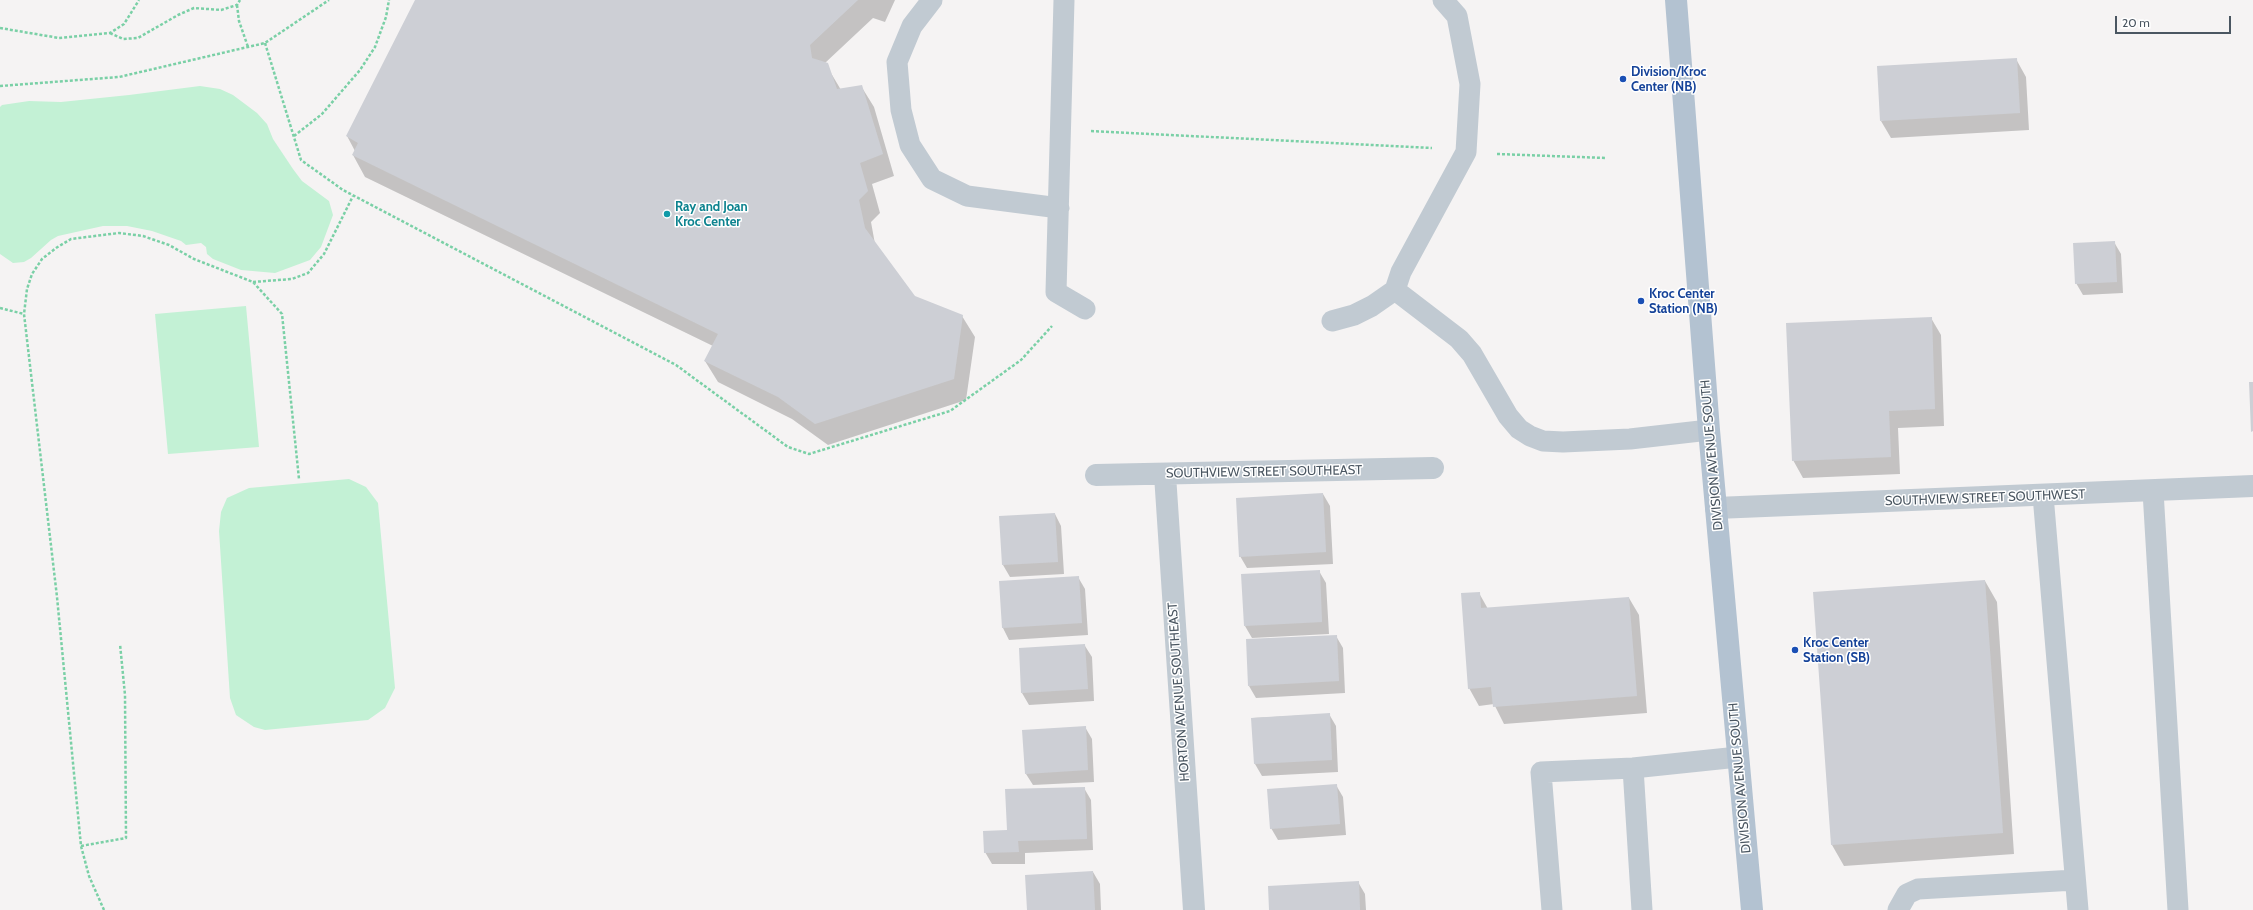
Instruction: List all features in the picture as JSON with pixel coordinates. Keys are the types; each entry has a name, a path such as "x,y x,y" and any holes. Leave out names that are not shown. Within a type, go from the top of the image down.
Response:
{"main road":[{"name":"DIVISION AVENUE SOUTH","path":"1676,0 1709,430 1752,910"}],"street":[{"name":"SOUTHVIEW STREET SOUTHEAST","path":"1096,475 1165,475 1433,468"},
{"name":"HORTON AVENUE SOUTHEAST","path":"1165,475 1194,910"},
{"name":"SOUTHVIEW STREET SOUTHWEST","path":"1716,508 2253,486"}],"lane":[{"path":"932,0 912,26 897,62 901,110 910,145 932,179 967,196 1059,208"},
{"path":"1064,0 1056,292 1080,306"},
{"path":"1332,321 1354,315 1372,306 1395,290 1401,272 1466,152 1470,84 1457,16 1443,0"},
{"path":"1395,290 1459,338 1472,354 1508,416 1519,429 1530,436 1543,441 1563,442 1630,439 1709,430"},
{"path":"2153,491 2178,910"},
{"path":"2043,495 2078,910"},
{"path":"1552,910 1541,772 1633,768 1738,757"},
{"path":"1633,768 1642,910"},
{"path":"1898,910 1906,894 1918,889 2075,880"}],"path":[{"path":"0,28 59,38 110,33 124,24 139,0"},
{"path":"240,0 237,6 239,21 248,47"},
{"path":"0,86 119,77 265,43 329,0"},
{"path":"294,136 322,114 360,70 375,47 386,17 389,0"},
{"path":"110,33 123,39 138,38 178,15 194,8 221,10 237,6"},
{"path":"265,43 301,160 353,196 676,365 788,447 809,454 950,411 1021,360 1080,306"},
{"path":"1088,131 1437,148"},
{"path":"1493,154 1606,158"},
{"path":"104,910 89,876 81,846 57,597 24,314 27,289 32,274 42,259 71,239 119,233 143,236 169,245 194,259 253,282 292,279 308,273 324,254 353,196"},
{"path":"253,282 282,314 299,479"},
{"path":"0,308 24,314"},
{"path":"81,846 126,838 125,695 120,644"}],"green space":[{"path":"200,86 220,89 233,95 257,113 267,124 273,139 302,181 329,201 333,215 321,247 310,260 275,273 241,270 213,259 207,254 206,247 201,243 186,245 181,241 152,231 127,226 103,226 58,236 24,262 13,263 0,254 0,107 2,105 29,101 61,102"},
{"path":"246,306 259,447 168,454 155,314"},
{"path":"349,479 366,487 378,503 395,688 385,708 368,720 265,730 254,727 236,715 230,698 219,531 221,512 227,498 249,488"}],"building":[{"name":"Ray and Joan Kroc Center","path":"415,0 858,0 810,45 812,58 828,63 837,89 862,85 883,154 860,163 868,191 859,200 865,228 915,296 963,315 954,379 815,424 778,397 704,361 718,334 352,155 358,143 346,136"},
{"path":"2017,58 2020,113 1880,121 1877,66"},
{"path":"2115,241 2117,282 2075,284 2073,243"},
{"path":"1932,317 1935,409 1889,411 1891,457 1792,461 1786,323"},
{"path":"2249,382 2253,382 2253,431 2251,432"},
{"path":"1323,493 1326,552 1239,557 1236,498"},
{"path":"1055,513 1058,562 1002,565 999,516"},
{"path":"1320,570 1322,622 1244,626 1241,574"},
{"path":"1079,576 1082,623 1002,628 999,581"},
{"path":"1985,580 2003,833 1831,845 1813,592"},
{"path":"1480,592 1481,608 1629,597 1637,696 1493,707 1491,687 1468,689 1461,593"},
{"path":"1337,635 1339,681 1248,686 1246,639"},
{"path":"1085,644 1088,689 1021,693 1019,648"},
{"path":"1330,713 1332,760 1254,764 1251,718"},
{"path":"1086,726 1088,770 1025,774 1022,730"},
{"path":"1337,784 1340,824 1270,829 1267,789"},
{"path":"1085,787 1087,839 1018,841 1019,852 984,853 983,831 1007,830 1005,789"},
{"path":"1093,871 1095,910 1027,910 1025,875"},
{"path":"1359,881 1360,910 1269,910 1268,886"}],"place":[{"name":"Division/Kroc Center (NB)","path":"1623,79"},
{"name":"Ray and Joan Kroc Center","path":"667,214"},
{"name":"Kroc Center Station (NB)","path":"1641,301"},
{"name":"Kroc Center Station (SB)","path":"1795,650"}]}
